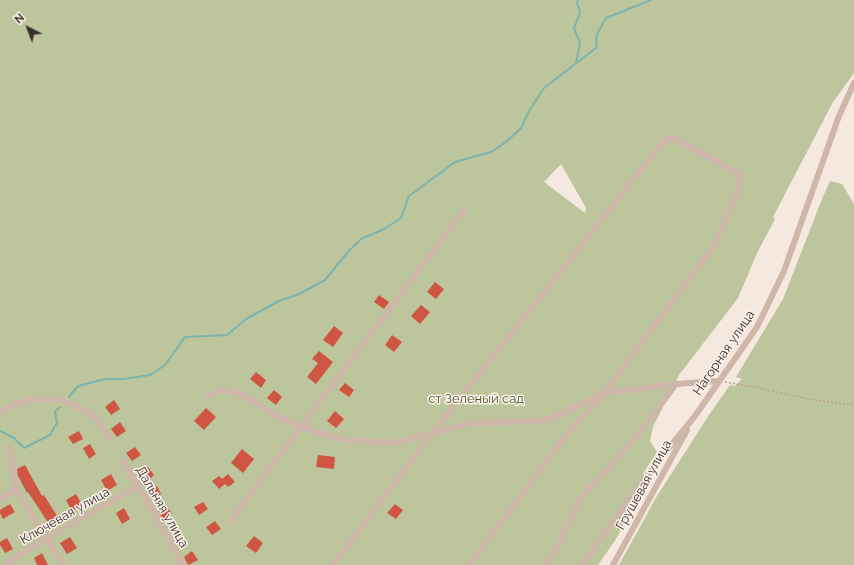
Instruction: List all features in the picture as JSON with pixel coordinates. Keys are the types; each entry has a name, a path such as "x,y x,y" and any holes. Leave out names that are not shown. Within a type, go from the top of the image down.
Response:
{"street":[{"name":"Нагорная улица","path":"582,565 659,460 695,416 757,327 784,271 839,116 854,83"},
{"path":"332,565 432,433 662,143 669,138 678,140 740,174 738,192 713,247 604,393 564,438 469,565"},
{"path":"230,521 465,209"},
{"path":"208,396 221,391 230,391 242,394 276,416 321,434 348,440 387,443 406,440 471,423 540,421 553,418 604,393 676,384 719,381"},
{"path":"546,565 559,544 582,496 607,470 649,421 676,384"},
{"path":"0,412 15,404 35,399 61,400 84,410 94,417 109,438"},
{"name":"Грушевая улица","path":"613,565 695,416"},
{"path":"9,447 16,489 63,565"},
{"name":"Дальняя улица","path":"122,460 183,565"},
{"name":"Ключевая улица","path":"5,565 46,538 138,486"},
{"path":"0,500 16,489"}],"path":[{"path":"719,381 755,387 807,400 854,405"}],"green space":[{"name":"ст Зеленый сад","path":"0,0 854,0 854,73 833,102 773,217 775,219 758,251 738,298 679,375 653,427 650,441 657,452 644,472 643,478 618,536 598,565 0,565","holes":["561,164 586,208 585,213 544,182"]},
{"path":"830,181 842,184 854,204 854,565 619,565 657,496 709,415 730,385 735,386 742,379 736,377 783,299"}],"building":[{"path":"435,282 444,289 436,299 427,292"},
{"path":"379,295 389,302 384,309 374,302"},
{"path":"421,305 430,312 420,324 411,316"},
{"path":"334,326 343,333 333,347 323,340"},
{"path":"392,335 402,342 394,352 385,345"},
{"path":"319,351 333,362 316,384 307,377 318,363 312,359"},
{"path":"256,372 266,380 261,388 250,379"},
{"path":"345,383 354,390 349,397 339,390"},
{"path":"274,390 282,397 276,405 267,398"},
{"path":"114,400 120,409 111,415 105,407"},
{"path":"206,408 216,417 204,430 194,421"},
{"path":"335,411 344,419 336,428 327,421"},
{"path":"120,422 126,431 117,437 111,429"},
{"path":"79,431 83,439 73,444 68,437"},
{"path":"90,444 96,454 89,459 83,448"},
{"path":"135,447 141,455 132,461 126,453"},
{"path":"242,449 254,459 243,473 231,463"},
{"path":"318,455 335,457 334,469 316,467"},
{"path":"25,465 42,496 44,495 59,519 49,524 28,492 27,493 18,476 17,469"},
{"path":"148,467 154,475 146,482 139,473"},
{"path":"111,474 117,485 107,491 101,480"},
{"path":"228,474 235,482 228,487 225,484 219,489 212,481 219,476 222,479"},
{"path":"157,486 161,494 152,499 147,492"},
{"path":"76,494 82,505 72,511 66,500"},
{"path":"203,502 208,509 199,515 194,507"},
{"path":"10,504 15,512 3,519 0,510"},
{"path":"395,504 403,510 396,519 387,513"},
{"path":"167,506 172,514 163,519 158,511"},
{"path":"124,508 130,519 122,524 116,513"},
{"path":"215,521 221,529 212,535 206,527"},
{"path":"254,536 263,543 256,553 246,546"},
{"path":"70,537 77,548 67,554 60,543"},
{"path":"7,538 13,549 5,553 0,545 0,542"},
{"path":"192,551 198,560 188,565 184,557"},
{"path":"42,553 48,565 37,565 34,558"}],"waterway":[{"path":"576,64 580,42 574,29 580,13 577,3 578,0"},
{"path":"69,397 78,386 105,379 124,379 150,375 165,365 185,337 227,335 246,319 279,301 299,294 325,280 361,239 384,229 401,218 409,196 455,162 491,152 506,142 521,128 529,111 544,88 596,48 597,34 606,18 651,0"},
{"path":"0,431 14,438 24,448 50,435 57,423 55,411 60,407"}]}
